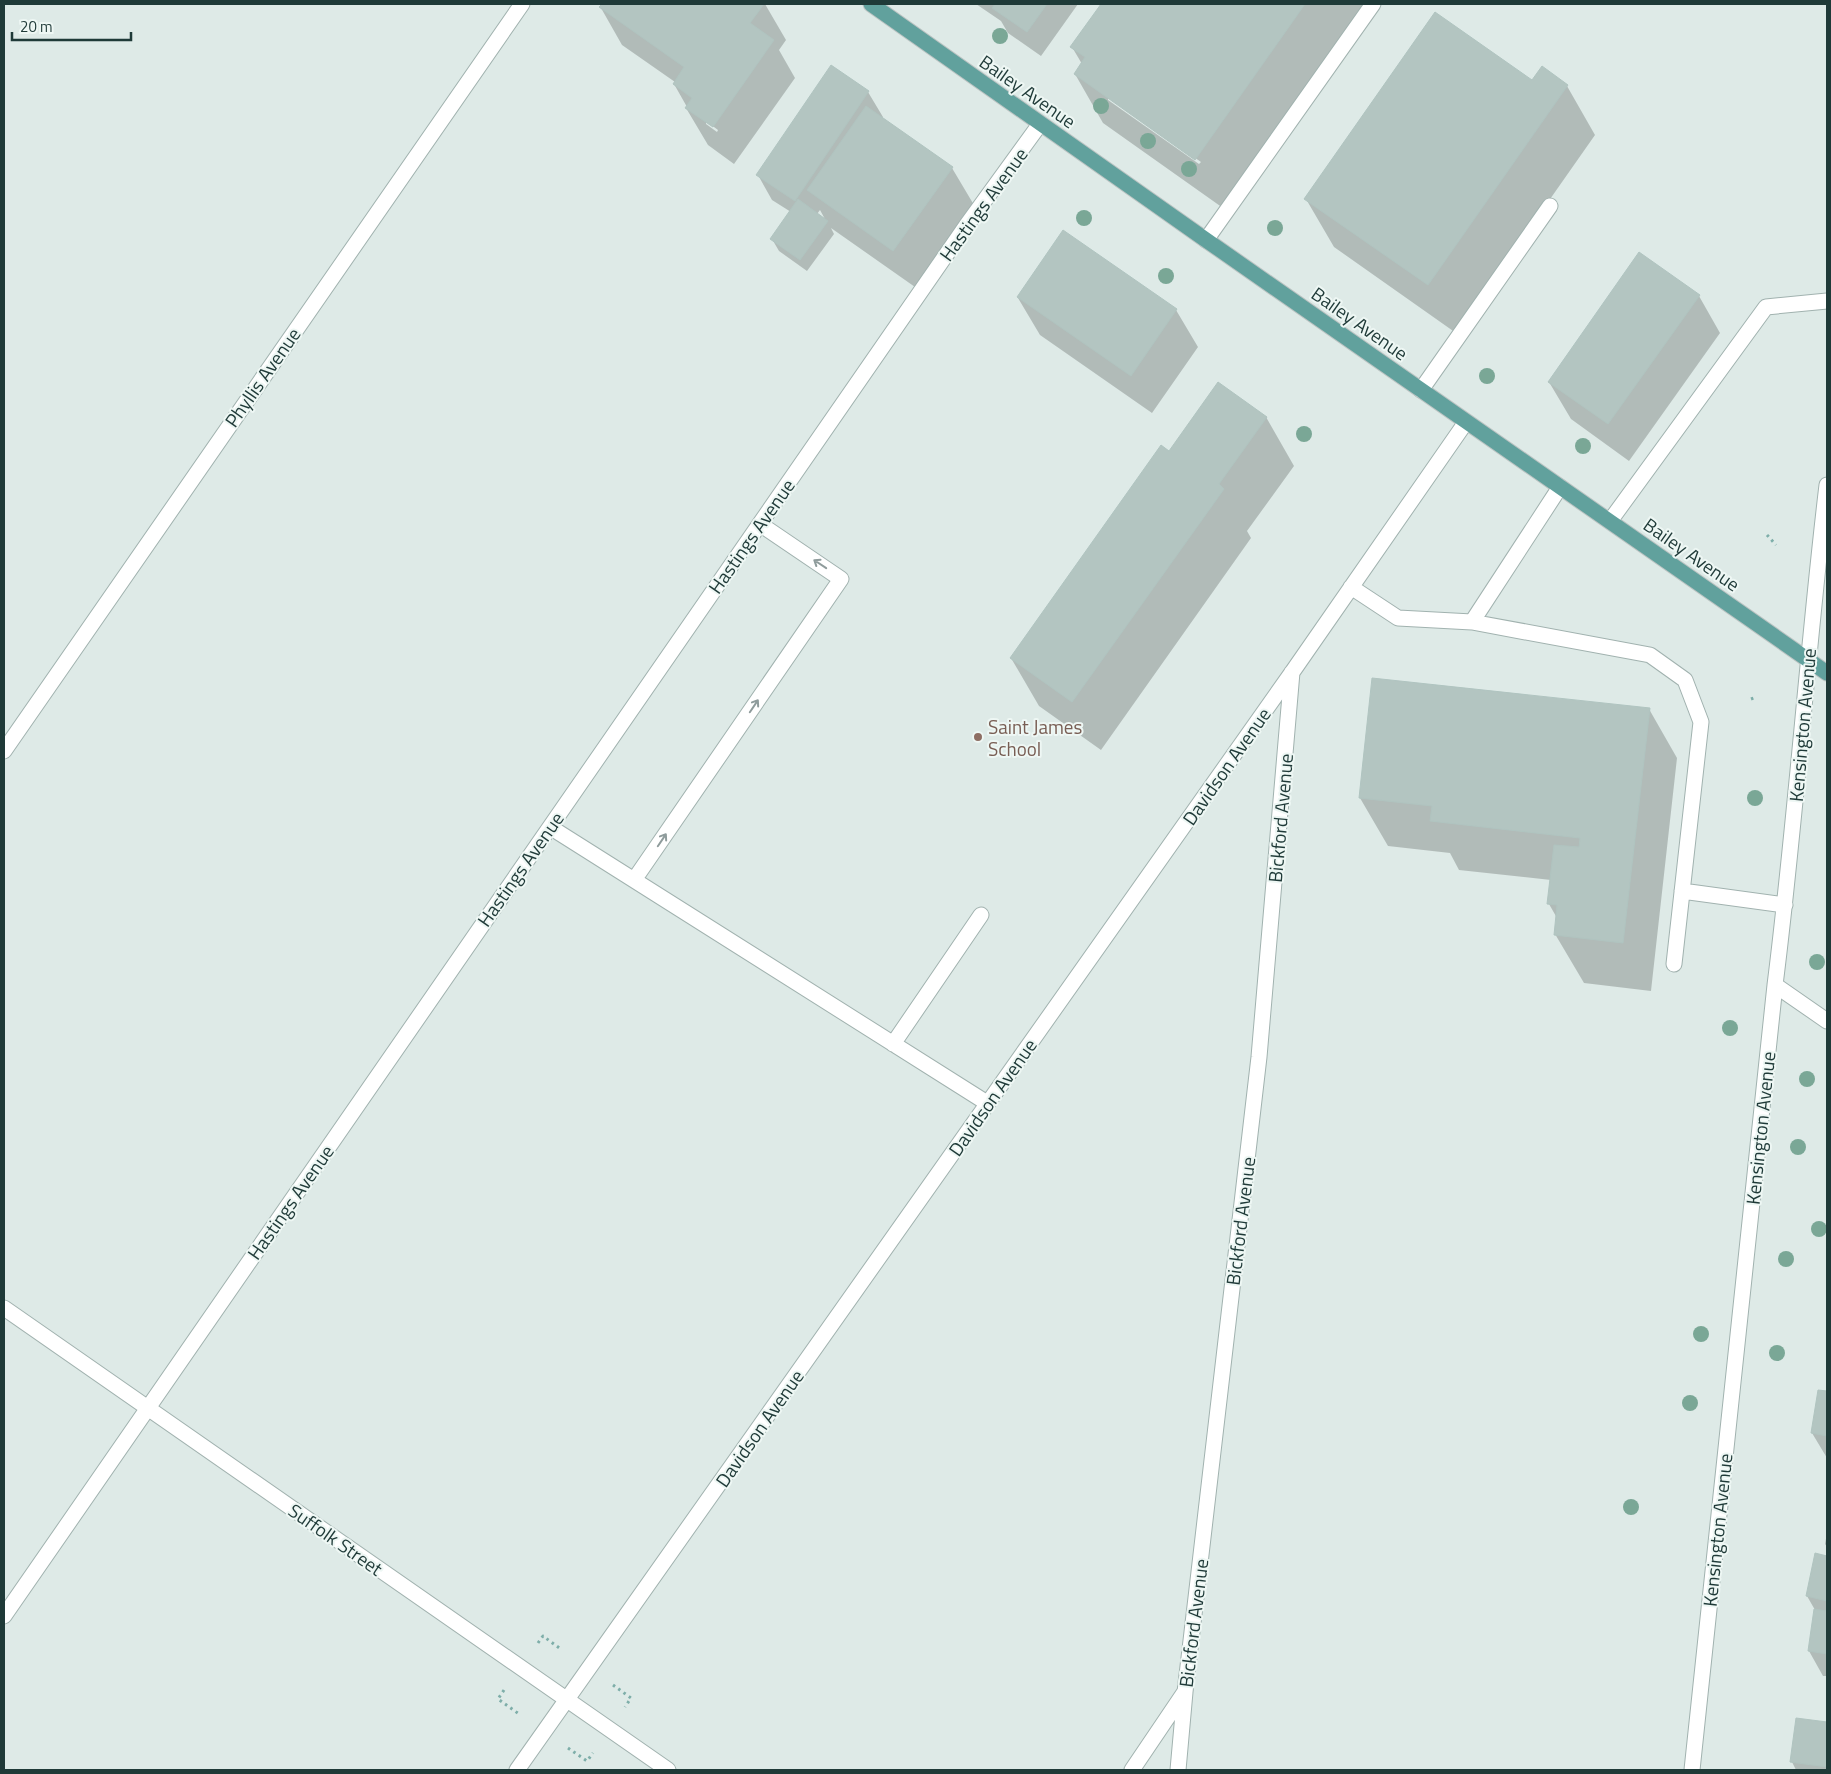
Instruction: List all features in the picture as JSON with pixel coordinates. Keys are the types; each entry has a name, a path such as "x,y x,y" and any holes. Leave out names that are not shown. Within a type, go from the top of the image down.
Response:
{"main road":[{"name":"Bailey Avenue","path":"871,4 1827,673"}],"street":[{"name":"Phyllis Avenue","path":"4,751 522,4"},
{"path":"1206,240 1373,4"},
{"name":"Hastings Avenue","path":"4,1616 960,234 1040,124"},
{"path":"1421,390 1550,206"},
{"path":"1610,521 1766,307 1827,301"},
{"name":"Davidson Avenue","path":"517,1770 1466,422"},
{"name":"Kensington Avenue","path":"1692,1770 1785,905 1827,485"},
{"path":"1472,622 1560,487"},
{"path":"634,880 841,578 760,524"},
{"path":"1351,587 1398,618 1472,622 1650,655 1685,680 1701,722 1674,964"},
{"name":"Bickford Avenue","path":"1178,1770 1185,1692 1259,1057 1292,671"},
{"path":"550,827 987,1103"},
{"path":"1682,891 1785,905"},
{"path":"893,1044 981,915"},
{"path":"1775,986 1827,1021"},
{"name":"Suffolk Street","path":"4,1308 668,1770"},
{"path":"1132,1770 1185,1692"}],"path":[{"path":"1767,535 1776,545"},
{"path":"1751,699 1756,697"},
{"path":"536,1646 543,1636 562,1650"},
{"path":"612,1685 631,1698"},
{"path":"506,1688 498,1699 519,1714"},
{"path":"565,1746 587,1762 595,1750"}],"building":[{"path":"602,4 764,4 750,23 774,40 713,127 685,108 692,98 673,84 684,67 599,7"},
{"path":"995,4 1047,4 1027,32 992,8"},
{"path":"1101,4 1305,4 1195,160 1074,74 1085,57 1070,47"},
{"path":"1435,12 1532,80 1542,66 1568,85 1428,285 1304,199"},
{"path":"831,65 869,91 795,201 756,175"},
{"path":"866,106 953,167 893,251 807,190"},
{"path":"798,199 828,221 800,260 770,239"},
{"path":"1063,230 1177,309 1131,376 1017,297"},
{"path":"1639,252 1700,295 1608,424 1548,382"},
{"path":"1218,382 1267,417 1219,484 1224,489 1072,702 1010,658 1161,445 1169,451"},
{"path":"1372,678 1650,708 1623,943 1554,935 1557,905 1547,904 1554,845 1579,847 1580,838 1430,821 1432,806 1359,798"},
{"path":"1818,1390 1827,1391 1827,1436 1811,1433"},
{"path":"1815,1553 1827,1556 1827,1601 1806,1596"},
{"path":"1814,1609 1827,1611 1827,1654 1808,1651"},
{"path":"1796,1718 1827,1722 1827,1767 1790,1762"}],"place":[{"name":"Saint James School","path":"978,737"}]}
